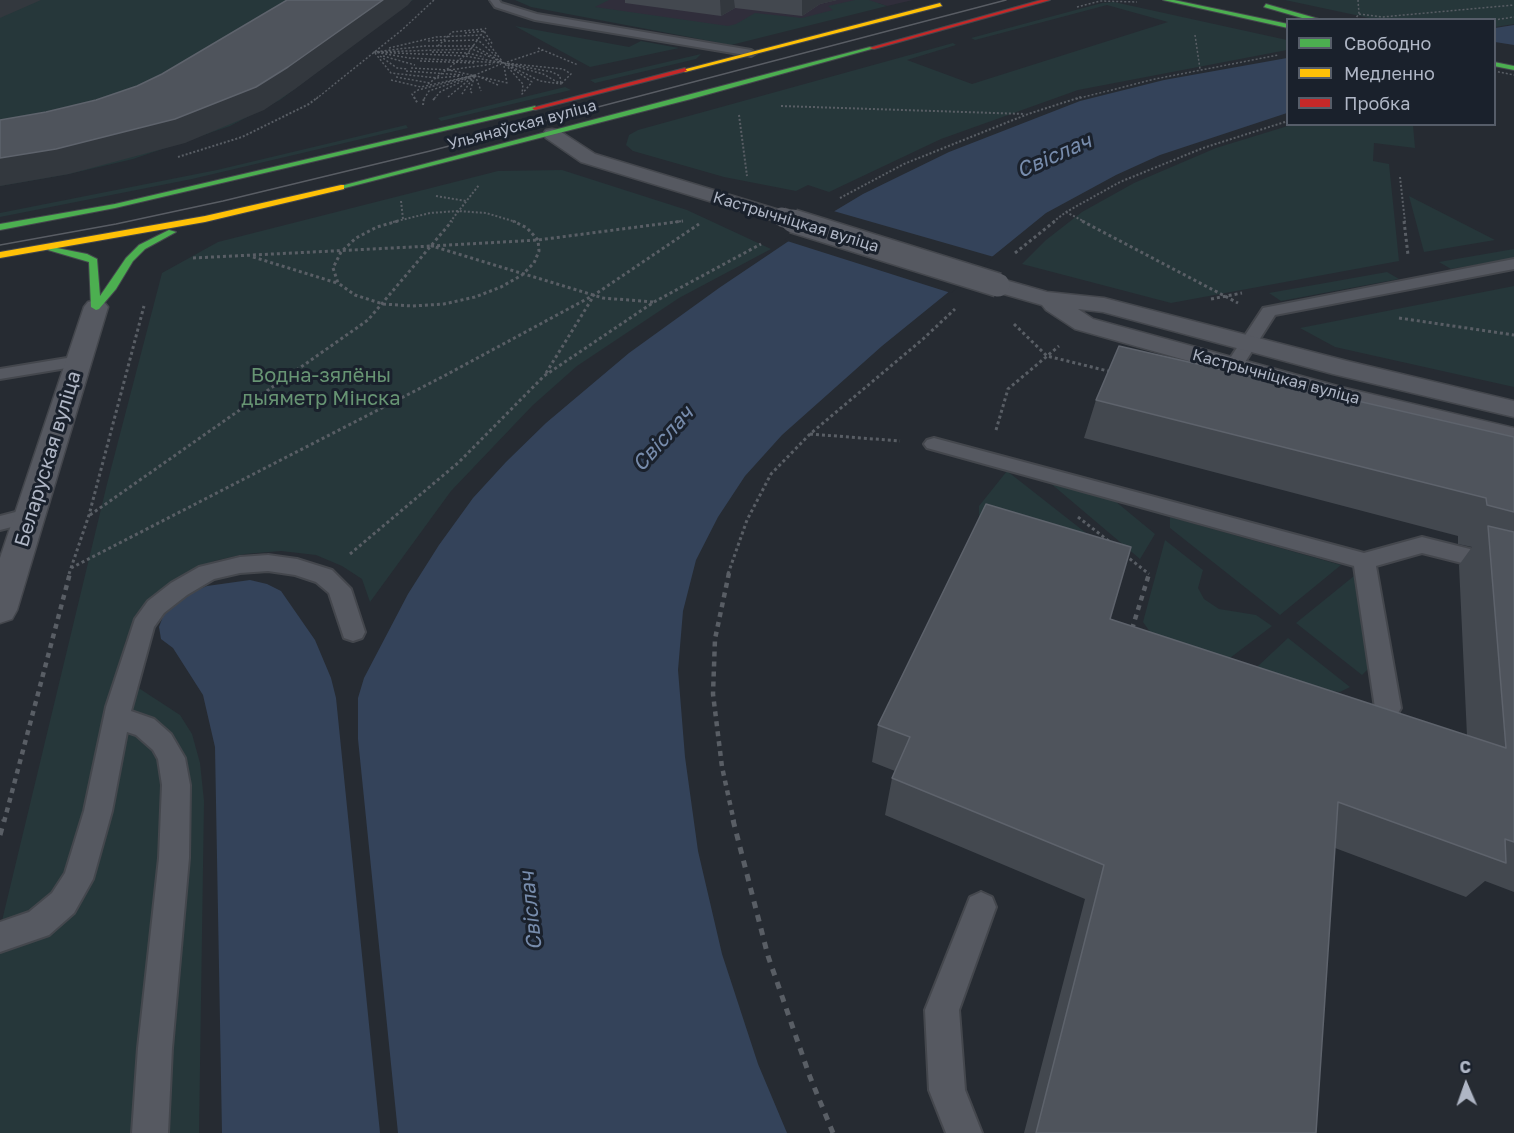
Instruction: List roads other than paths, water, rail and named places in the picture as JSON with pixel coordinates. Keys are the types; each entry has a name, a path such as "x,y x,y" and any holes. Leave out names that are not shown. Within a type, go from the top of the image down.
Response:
{"main road":[{"name":"Ульянаўская вуліца","path":"0,255 205,219 552,134 1047,0"},
{"path":"1166,0 1286,26"},
{"path":"1210,0 1296,18"},
{"name":"Ульянаўская вуліца","path":"0,227 115,206 520,112 955,2"},
{"path":"1250,3 1309,18"},
{"path":"1496,53 1514,57"},
{"path":"1496,64 1514,68"},
{"path":"647,80 689,98"},
{"path":"520,112 552,134"},
{"path":"96,307 113,286 129,260 142,247 205,219"},
{"path":"36,248 69,252 94,261 96,307"}],"street":[{"name":"Кастрычніцкая вуліца","path":"552,134 588,158 1045,300 1104,305 1514,409"},
{"name":"Кастрычніцкая вуліца","path":"1045,300 1084,324 1334,393 1514,437"},
{"name":"Беларуская вуліца","path":"0,610 96,307"}],"lane":[{"path":"494,0 498,5 535,17 751,53"},
{"path":"1234,366 1269,311 1514,264"},
{"path":"0,374 79,361"},
{"path":"934,444 1364,561 1422,545 1514,568"},
{"path":"0,523 31,515"},
{"path":"1364,561 1388,708"},
{"path":"0,937 38,924 63,903 78,879 98,811 117,717 143,626 156,607 179,589 207,573 240,565 268,563 297,567 324,576 339,589 353,632"},
{"path":"117,717 145,727 162,741 171,758 176,784 174,858 155,1048 150,1133"},
{"path":"964,1133 947,1090 942,1010 981,907"}],"water":[{"path":"1514,25 1514,66 1496,69 1496,28"},
{"name":"Свіслач","path":"1286,58 1286,113 1160,155 1116,175 1046,213 882,346 782,435 745,476 718,517 696,560 683,611 678,670 685,757 698,851 722,954 758,1064 787,1133 398,1133 358,739 358,698 364,678 408,594 439,545 473,498 546,423 629,353 719,288 823,218 863,194 949,152 1080,101 1164,80"},
{"path":"250,580 267,584 281,591 315,640 331,678 336,698 380,1133 222,1133 215,747 203,695 173,648 161,639 159,627 165,611 183,596 207,586"}],"tram line":[{"path":"0,245 116,224 223,201 430,151 1006,0"}],"park label":[{"name":"Водна-зялёны дыяметр Мінска","path":"321,388"}]}
